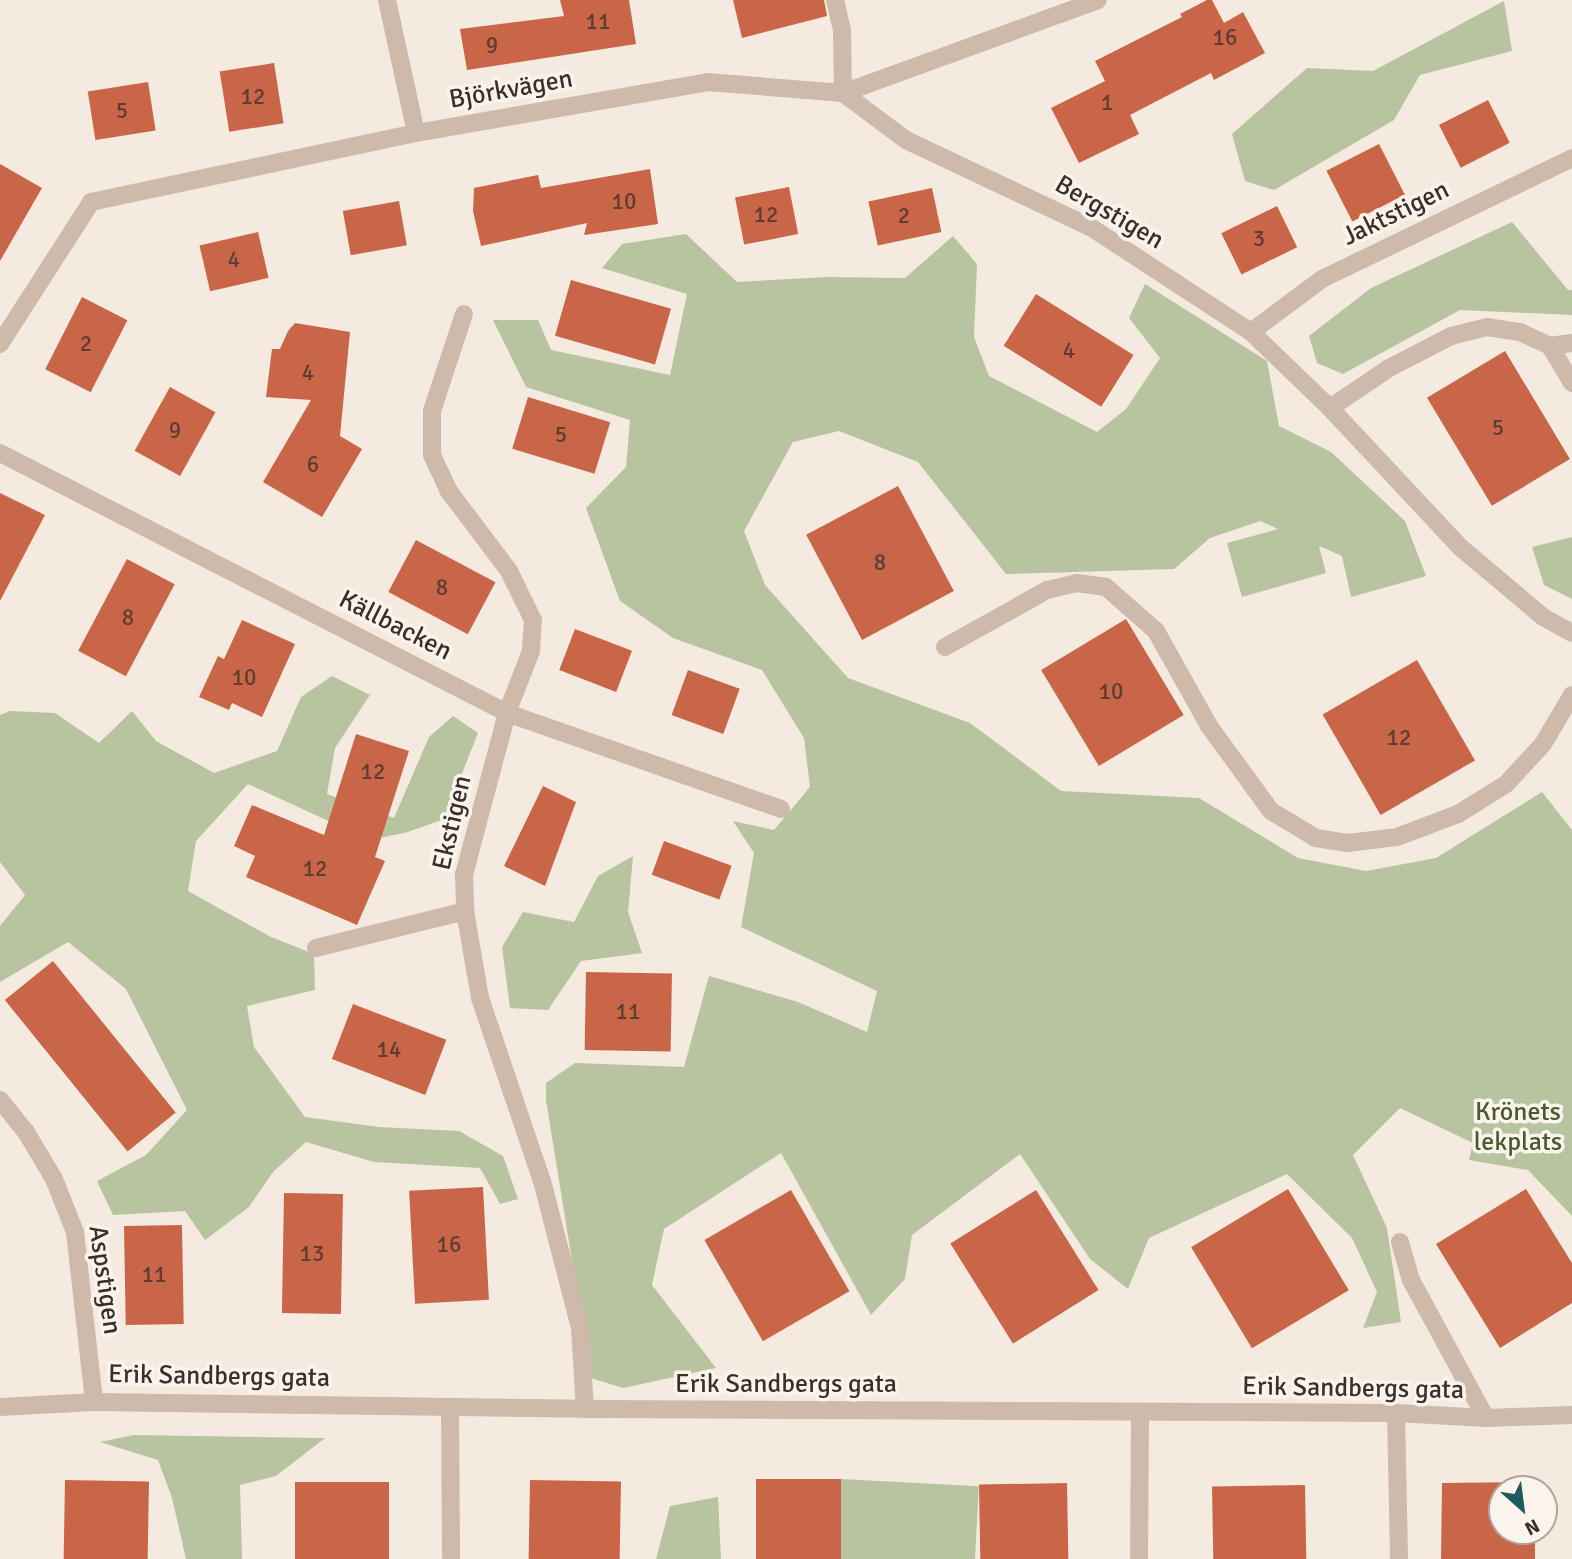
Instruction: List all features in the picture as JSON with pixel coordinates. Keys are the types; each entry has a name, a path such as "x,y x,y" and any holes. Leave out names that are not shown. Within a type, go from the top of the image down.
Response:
{"street":[{"path":"387,0 416,134"},
{"path":"835,0 842,30 843,93"},
{"name":"Björkvägen","path":"0,344 91,202 416,134 707,82 843,93 1098,0"},
{"name":"Bergstigen","path":"843,93 906,140 1092,228 1251,332 1331,408 1460,547 1543,617 1572,633"},
{"name":"Jaktstigen","path":"1251,332 1322,279 1572,158"},
{"name":"Ekstigen","path":"464,314 432,411 432,455 449,490 509,571 533,620 531,651 507,713 464,875 465,911 480,998 542,1181 580,1328 585,1409"},
{"path":"1331,408 1389,368 1451,336 1487,327 1520,332 1550,346 1572,344"},
{"path":"1550,346 1572,383"},
{"name":"Källbacken","path":"0,453 507,713 781,809"},
{"path":"944,647 1047,590 1077,583 1106,587 1156,631 1209,726 1271,811 1316,838 1348,843 1397,837 1458,814 1506,784 1543,744 1572,695"},
{"path":"316,948 465,911"},
{"name":"Aspstigen","path":"0,1100 26,1132 54,1180 75,1232 94,1402"},
{"path":"1401,1242 1411,1280 1486,1418"},
{"name":"Erik Sandbergs gata","path":"0,1407 94,1402 585,1409 1396,1413 1486,1418 1572,1415"},
{"path":"450,1407 451,1559"},
{"path":"1139,1559 1140,1413"},
{"path":"1396,1413 1399,1559"}],"green space":[{"path":"1504,1 1512,51 1420,75 1394,120 1274,190 1245,181 1232,134 1307,68 1373,71"},
{"path":"1512,222 1568,290 1572,290 1572,315 1460,310 1343,374 1317,363 1309,336 1371,288"},
{"name":"Krönets lekplats","path":"686,234 737,282 827,277 905,278 953,236 977,264 974,337 989,376 1097,432 1126,409 1160,358 1129,318 1145,284 1267,361 1279,426 1331,452 1405,521 1426,576 1351,597 1342,556 1319,546 1326,573 1242,597 1227,543 1278,529 1260,521 1210,538 1174,569 1006,574 918,462 839,431 793,442 744,531 765,585 848,678 970,723 1061,791 1199,798 1298,858 1366,871 1436,858 1542,792 1572,830 1572,1216 1528,1170 1469,1160 1473,1143 1400,1108 1353,1155 1387,1228 1401,1322 1363,1328 1377,1292 1352,1238 1287,1174 1149,1238 1128,1289 1090,1259 1020,1154 912,1235 905,1279 871,1315 781,1153 664,1229 652,1285 716,1368 623,1388 591,1378 546,1100 546,1083 575,1063 684,1067 709,976 798,1002 867,1032 877,991 741,927 754,853 733,821 774,830 810,787 804,738 762,670 673,638 620,601 586,508 626,467 630,420 526,387 493,320 538,320 551,350 670,375 687,294 602,268 622,244"},
{"path":"1572,537 1572,599 1544,585 1532,547"},
{"path":"332,676 370,695 335,748 327,794 394,818 429,737 453,716 478,733 444,819 408,832 370,840 248,784 196,841 188,891 271,937 314,954 315,990 247,1006 254,1047 305,1117 379,1127 459,1131 503,1156 518,1199 500,1204 480,1168 374,1162 306,1142 273,1172 249,1207 205,1240 185,1211 113,1215 97,1181 146,1155 187,1110 126,989 68,942 0,982 0,926 25,895 0,862 0,715 10,711 55,713 99,743 132,711 156,741 214,773 277,751 301,697"},
{"path":"633,856 628,912 642,953 581,961 548,1010 510,1008 502,947 523,912 574,922 598,876"},
{"path":"134,1435 325,1438 276,1476 240,1485 242,1559 186,1559 172,1498 158,1460 100,1442"},
{"path":"841,1479 979,1486 975,1559 837,1559"},
{"path":"718,1497 721,1559 656,1559 670,1506"}],"building":[{"path":"560,0 629,0 636,44 467,70 460,29 564,16"},
{"path":"733,0 824,0 827,16 742,38"},
{"path":"1212,0 1224,23 1243,12 1265,53 1214,80 1211,73 1130,115 1139,134 1079,163 1051,108 1105,81 1095,61 1182,17 1180,14"},
{"path":"274,63 284,123 229,132 220,72"},
{"path":"148,82 156,130 95,140 88,92"},
{"path":"1488,100 1510,143 1461,168 1439,125"},
{"path":"1379,144 1405,195 1352,222 1326,171"},
{"path":"0,164 42,188 0,261"},
{"path":"650,169 658,224 584,235 587,223 481,246 473,211 474,188 538,175 541,188"},
{"path":"789,187 798,234 744,245 735,197"},
{"path":"932,188 941,232 878,246 868,202"},
{"path":"399,201 407,245 351,255 343,211"},
{"path":"1277,206 1297,247 1241,275 1221,233"},
{"path":"258,232 269,278 210,291 200,245"},
{"path":"571,280 671,309 655,364 555,336"},
{"path":"1036,294 1134,355 1101,407 1004,346"},
{"path":"82,297 127,320 91,392 45,369"},
{"path":"295,323 350,332 340,436 362,449 322,517 263,482 311,400 266,397 272,349 280,349"},
{"path":"1505,351 1570,459 1492,506 1427,398"},
{"path":"170,387 215,412 180,476 135,451"},
{"path":"528,397 610,422 594,474 512,449"},
{"path":"898,486 954,591 862,640 806,535"},
{"path":"0,493 45,515 0,601"},
{"path":"416,540 495,582 468,634 388,592"},
{"path":"127,559 175,584 126,676 78,651"},
{"path":"1126,619 1184,715 1099,766 1041,670"},
{"path":"242,620 295,644 262,717 232,703 229,710 199,697 218,656 224,659"},
{"path":"575,629 632,651 616,692 559,670"},
{"path":"1417,660 1475,760 1381,815 1323,715"},
{"path":"688,670 740,689 723,734 672,715"},
{"path":"356,734 409,751 375,857 385,861 357,925 246,877 255,856 234,846 252,805 324,835"},
{"path":"543,786 576,802 545,886 504,866"},
{"path":"664,841 732,866 719,899 652,875"},
{"path":"53,961 176,1113 128,1152 5,1000"},
{"path":"586,972 672,974 671,1051 585,1050"},
{"path":"353,1004 446,1040 425,1095 332,1059"},
{"path":"483,1187 489,1300 415,1304 409,1191"},
{"path":"1288,1189 1349,1290 1252,1348 1191,1247"},
{"path":"1526,1189 1572,1263 1572,1303 1500,1348 1436,1244"},
{"path":"791,1190 850,1291 763,1341 704,1240"},
{"path":"1036,1190 1099,1290 1013,1344 950,1244"},
{"path":"284,1193 343,1194 341,1314 282,1313"},
{"path":"182,1225 184,1324 126,1325 124,1226"},
{"path":"756,1479 841,1479 841,1559 756,1559"},
{"path":"65,1480 149,1481 148,1559 64,1559"},
{"path":"530,1480 621,1482 620,1559 529,1559"},
{"path":"295,1482 389,1482 389,1559 295,1559"},
{"path":"1067,1483 1068,1559 980,1559 979,1485"},
{"path":"1442,1483 1488,1483 1488,1545 1535,1545 1535,1559 1441,1559"},
{"path":"1305,1485 1306,1559 1213,1559 1212,1487"}]}
